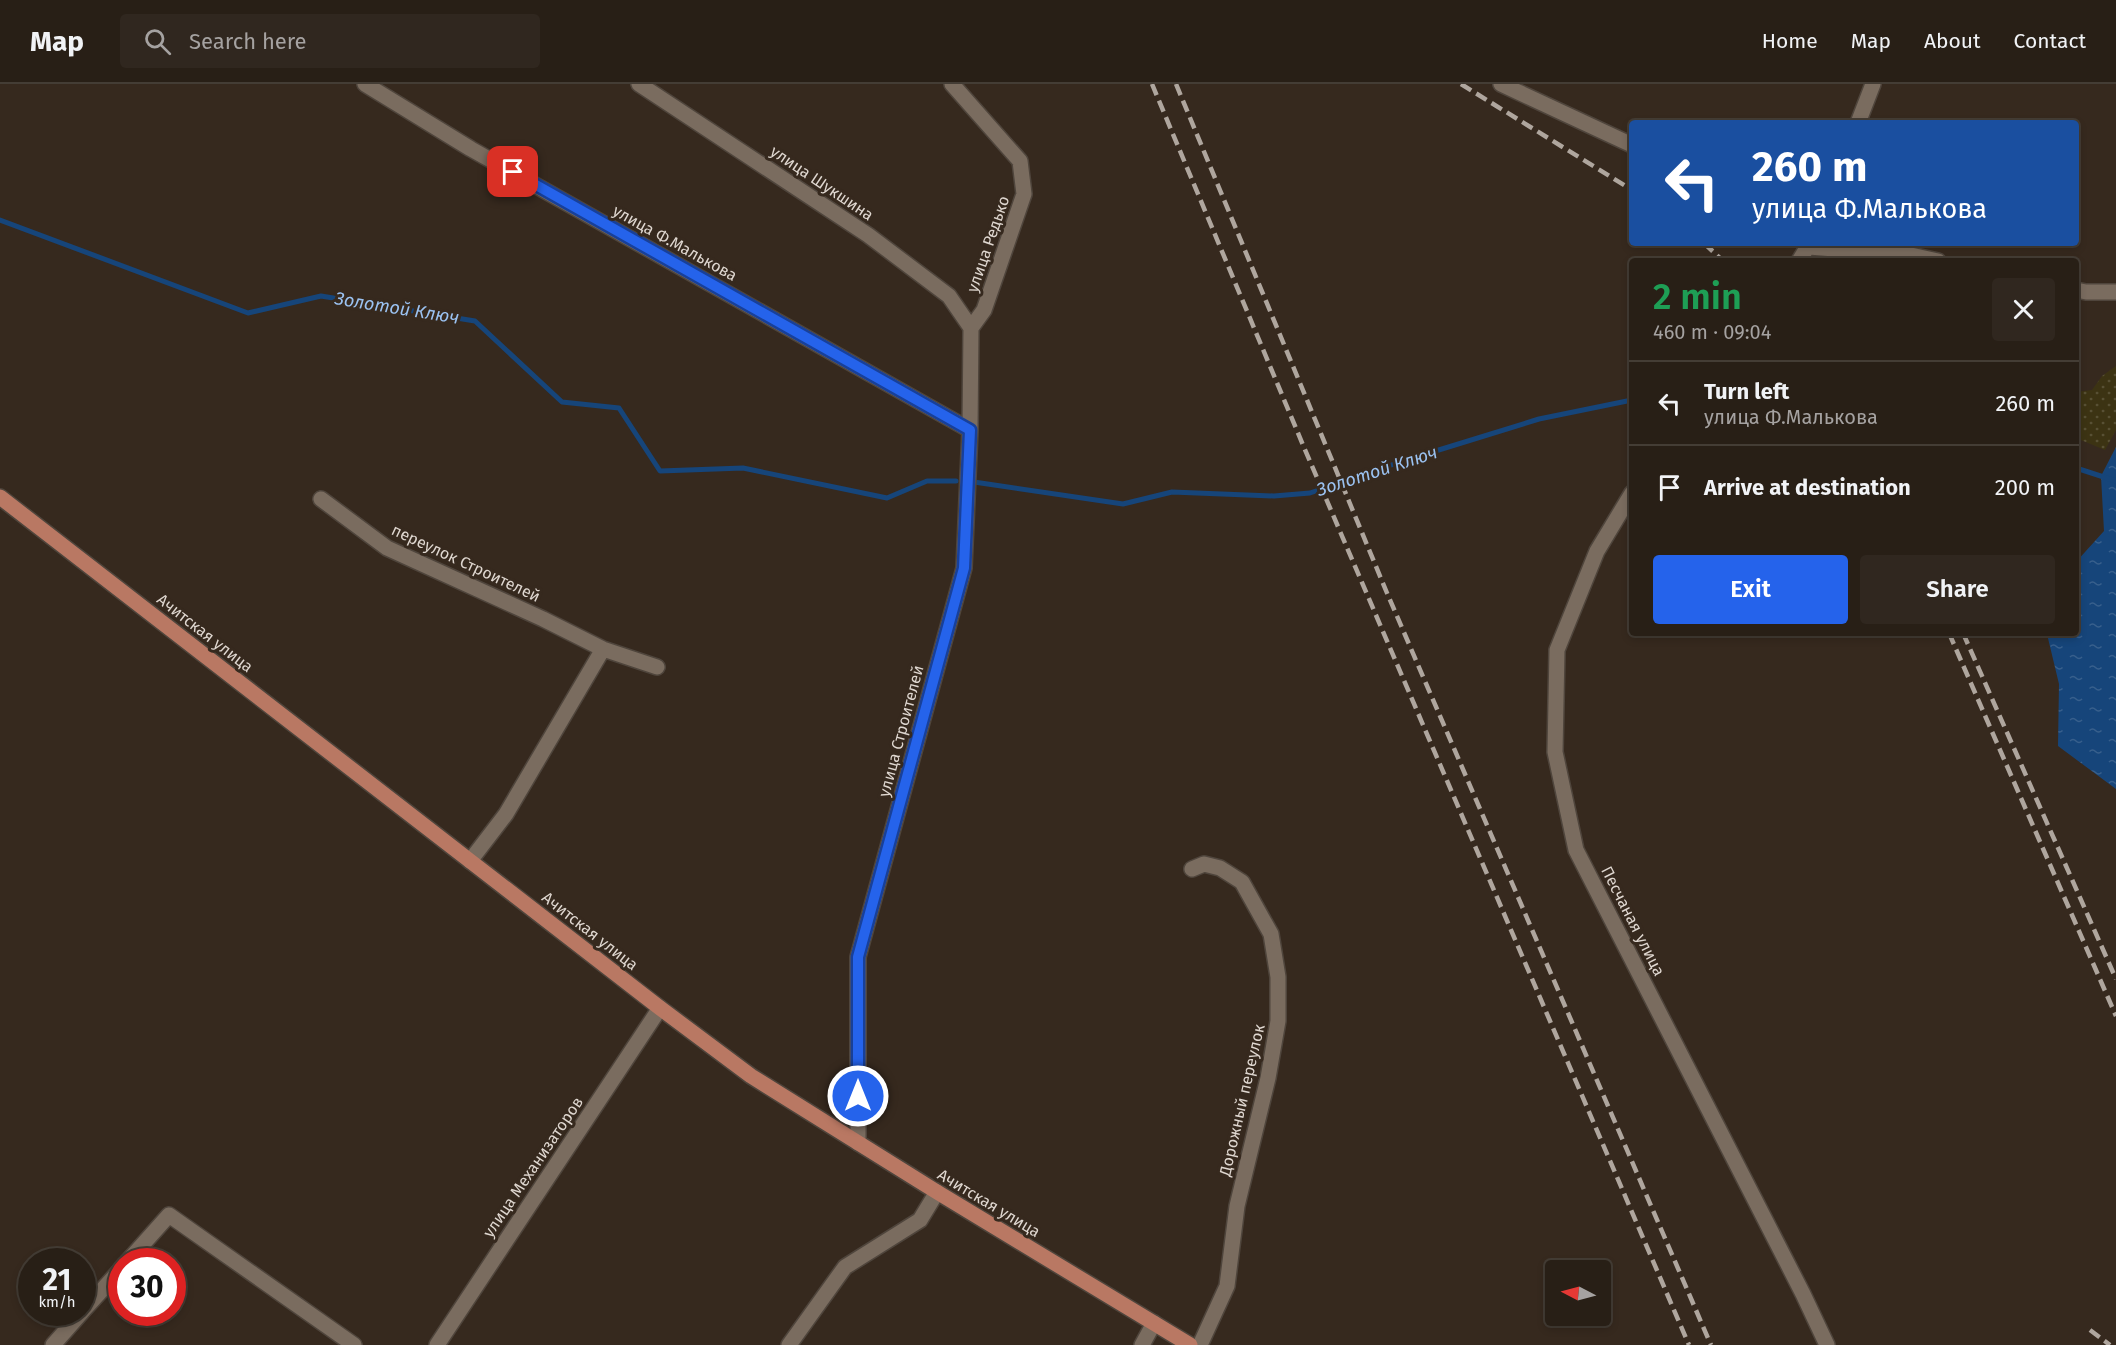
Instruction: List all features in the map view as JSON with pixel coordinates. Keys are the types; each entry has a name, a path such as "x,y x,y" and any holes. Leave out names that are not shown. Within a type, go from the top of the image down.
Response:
{"main road":[{"name":"Ачитская улица","path":"0,497 660,1008 752,1076 936,1192 1190,1345"}],"street":[{"name":"улица Ф.Малькова","path":"365,84 471,149 970,430"},
{"name":"улица Шукшина","path":"639,84 868,236 949,296 971,328"},
{"name":"улица Редько","path":"952,84 1020,161 1023,194 984,310 971,328"},
{"path":"1500,84 1629,144"},
{"path":"1859,120 1874,84"},
{"path":"1819,246 1924,258"},
{"path":"2079,291 2116,292"},
{"name":"улица Строителей","path":"858,1143 858,957 964,568 970,430 971,328"},
{"name":"Песчаная улица","path":"1629,499 1597,551 1557,650 1555,752 1576,850 1827,1345"},
{"name":"переулок Строителей","path":"321,500 387,548 603,649 657,667"},
{"path":"470,861 506,814 603,649"},
{"name":"Дорожный переулок","path":"1192,869 1204,864 1220,868 1242,882 1271,933 1278,976 1278,1021 1268,1078 1236,1206 1227,1286 1200,1345"},
{"name":"улица Механизаторов","path":"436,1345 660,1008"},
{"path":"789,1345 845,1267 920,1220 936,1192"},
{"path":"140,1248 169,1215 354,1345"},
{"path":"96,1297 108,1283"},
{"path":"1142,1345 1154,1323"},
{"path":"53,1345 70,1326"}],"sand":[{"path":"2116,366 2116,430 2105,450 2079,439 2079,392 2092,390 2102,376"}],"water":[{"path":"2116,447 2116,789 2058,746 2059,684 2047,636 2079,636 2079,559 2104,531 2101,476"}],"waterway":[{"name":"Золотой Ключ","path":"0,220 248,313 321,296 475,321 562,402 619,408 660,471 743,468 887,498 927,481 956,481"},
{"name":"Золотой Ключ","path":"974,482 1123,504 1172,492 1274,496 1310,493 1403,461 1539,419 1629,401"},
{"name":"Золотой Ключ","path":"2079,469 2116,481"}],"railway":[{"path":"1152,84 1303,445 1689,1345"},
{"path":"1176,84 1387,593 1711,1345"},
{"path":"1461,84 1629,188"},
{"path":"1707,246 1720,258"},
{"path":"1950,636 2116,1016"},
{"path":"1964,636 2116,979"},
{"path":"2090,1330 2110,1345"}],"route":[{"path":"513,172 970,430 964,568 858,957 858,1096"}]}
